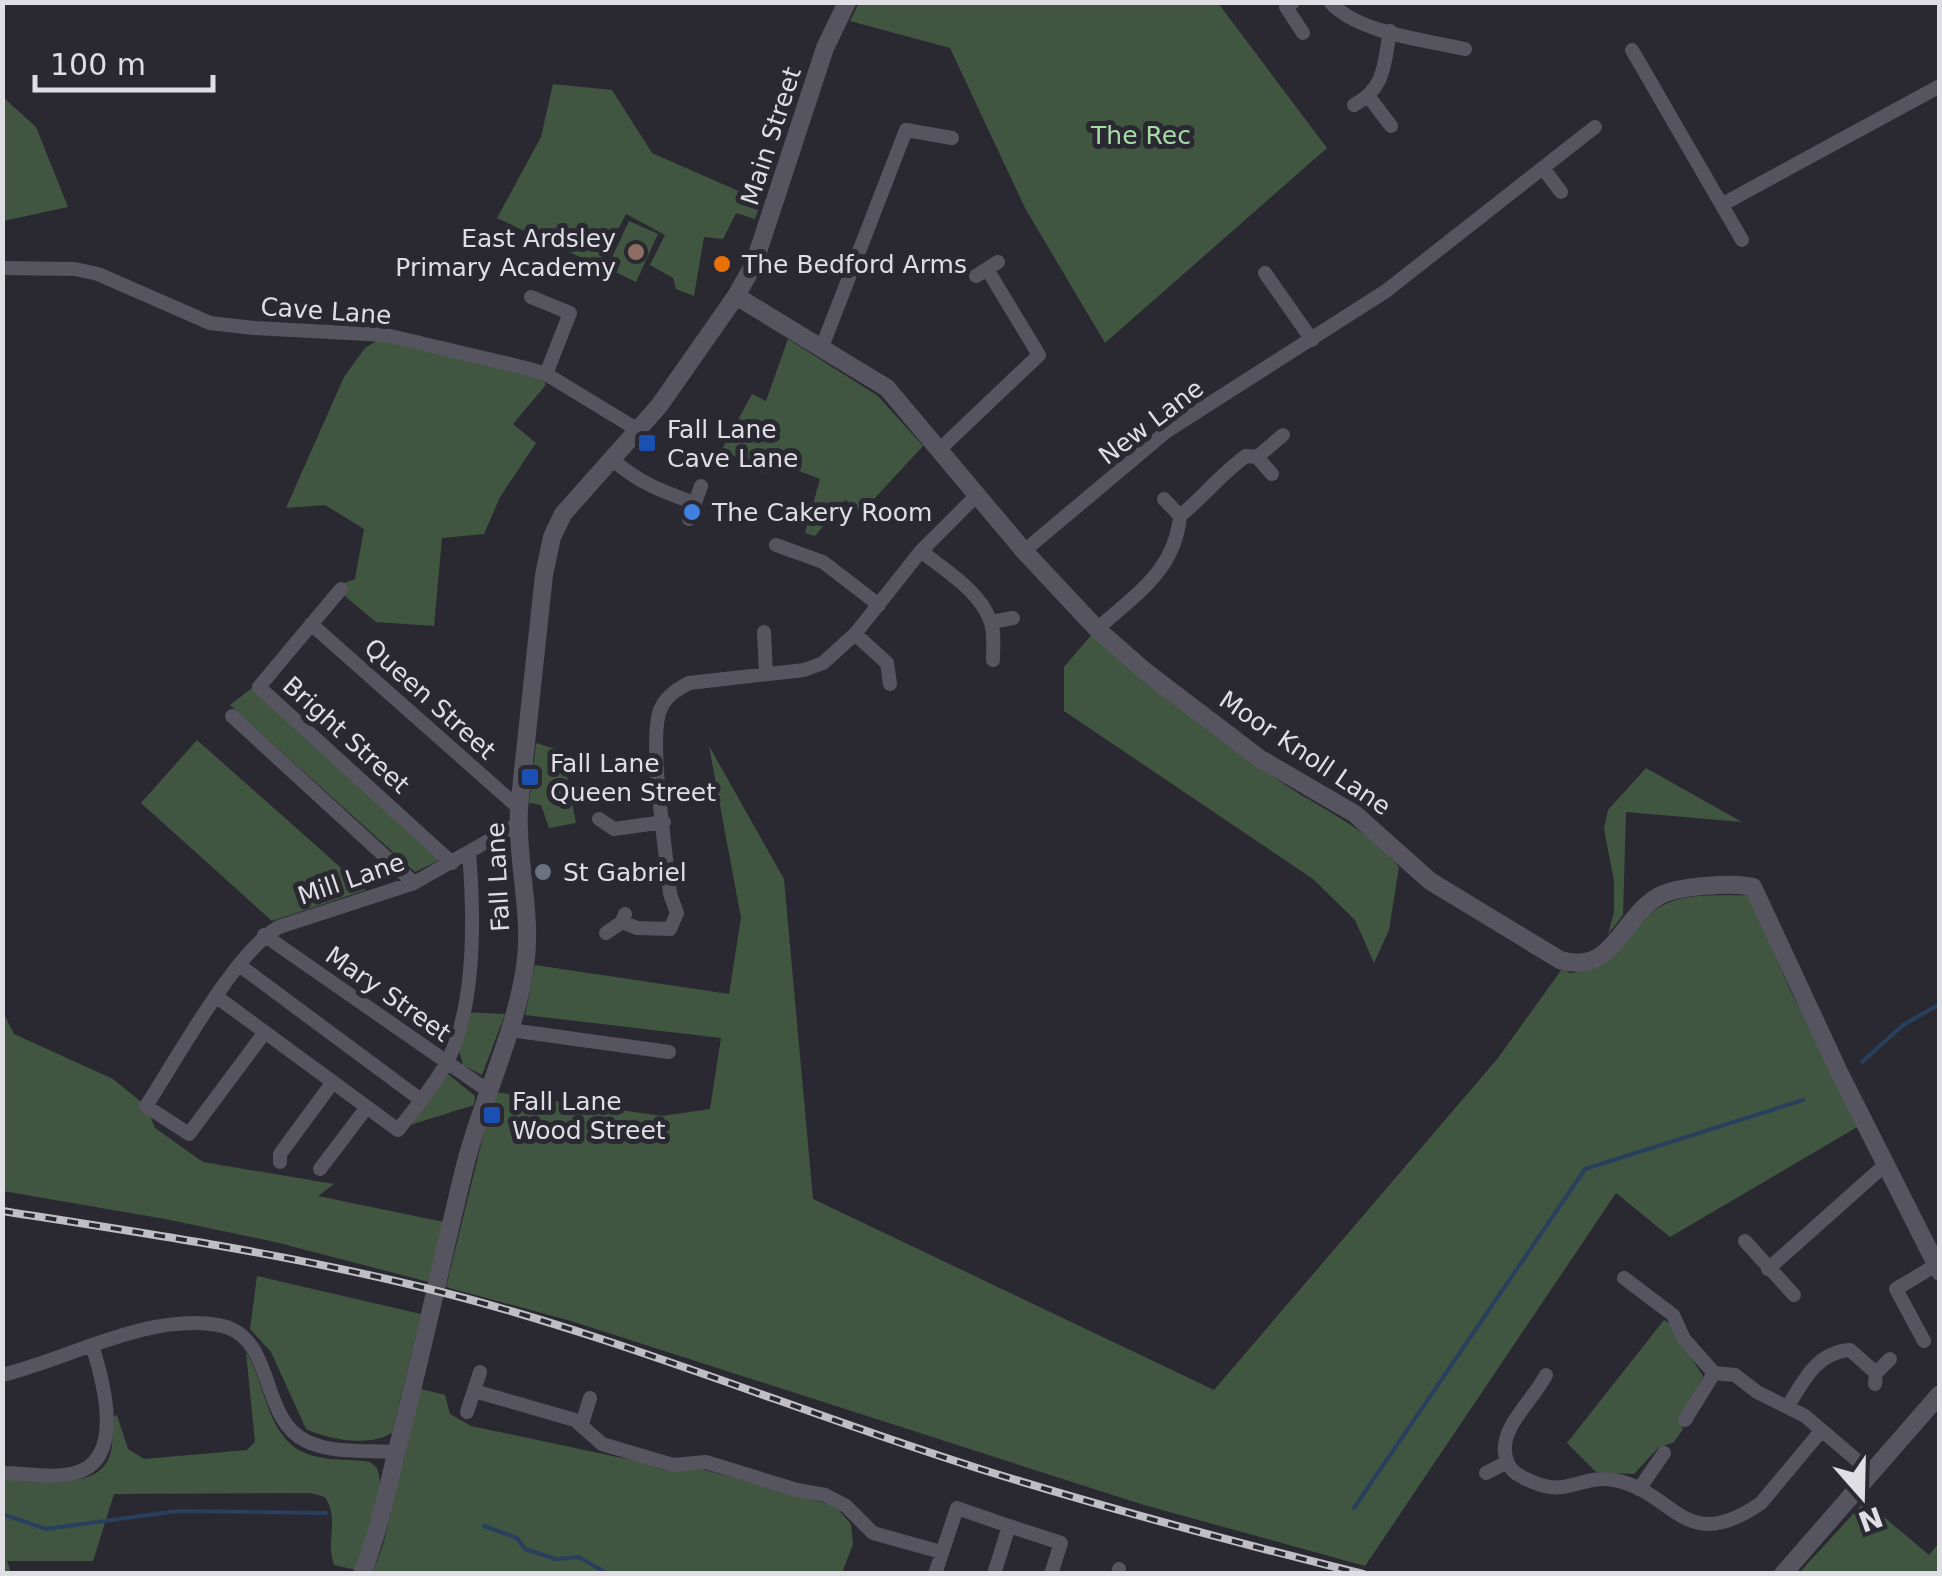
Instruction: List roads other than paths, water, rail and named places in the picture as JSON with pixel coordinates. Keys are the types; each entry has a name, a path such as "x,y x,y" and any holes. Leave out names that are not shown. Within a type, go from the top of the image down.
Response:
{"street":[{"name":"Main Street","path":"638,430 680,378 754,264 826,48 847,2"},
{"path":"1293,2 1286,7 1303,32"},
{"path":"1330,2 1348,18 1465,49"},
{"path":"1354,104 1369,97 1381,77 1390,31"},
{"path":"1632,50 1742,240"},
{"path":"1722,204 1940,86"},
{"path":"1369,97 1391,126"},
{"name":"New Lane","path":"1024,551 1167,432 1386,291 1595,126"},
{"path":"822,347 906,130 952,138"},
{"path":"1543,168 1561,192"},
{"name":"Cave Lane","path":"2,268 98,274 210,323 386,335 546,374 638,430"},
{"path":"939,450 1039,355 987,269"},
{"path":"1265,274 1312,340"},
{"name":"Moor Knoll Lane","path":"736,296 887,388 1024,551 1097,629 1146,672 1259,758 1355,814 1430,882 1560,960 1578,965 1602,956 1648,904 1674,890 1753,887 1938,1268"},
{"path":"531,297 570,313 546,374"},
{"name":"Fall Lane","path":"362,1574 411,1398 487,1090 510,1030 525,966 528,906 519,816 544,575 552,537 570,504 638,430"},
{"path":"1258,457 1283,435"},
{"path":"1180,516 1246,456 1258,457 1272,474"},
{"path":"612,459 630,476 694,502"},
{"path":"689,519 700,486"},
{"path":"606,933 624,918 636,928 673,935 677,913 670,894 655,734 662,703 690,683 804,670 822,662 855,634 921,551 976,496"},
{"path":"1097,629 1146,585 1172,555 1180,516 1164,498"},
{"path":"776,545 807,548 879,604"},
{"path":"921,551 974,594 992,622 993,660"},
{"name":"Bright Street","path":"341,589 259,687 452,863"},
{"path":"992,622 1013,618"},
{"name":"Queen Street","path":"312,624 519,816"},
{"path":"764,632 766,674"},
{"path":"855,634 887,663 890,684"},
{"path":"232,716 414,883"},
{"name":"Mill Lane","path":"264,935 414,883 452,863 519,816"},
{"path":"599,819 614,829 664,822"},
{"path":"612,846 614,829"},
{"path":"217,997 398,1130 446,1062 462,1012 472,946 469,852"},
{"path":"264,935 239,965 146,1106 189,1134 264,1032"},
{"name":"Mary Street","path":"264,935 487,1090"},
{"path":"239,965 421,1100"},
{"path":"510,1030 669,1052"},
{"path":"280,1162 280,1154 334,1082"},
{"path":"320,1169 367,1107"},
{"path":"1768,1269 1886,1164"},
{"path":"1744,1241 1794,1295"},
{"path":"1924,1341 1896,1289 1938,1268"},
{"path":"1624,1278 1672,1315 1684,1339 1714,1373 1736,1375 1770,1400 1805,1416 1872,1474"},
{"path":"2,1375 92,1345 167,1326 220,1325 237,1331 258,1356 282,1422 293,1434 324,1448 397,1452"},
{"path":"2,1472 68,1475 90,1467 100,1456 106,1426 100,1371 92,1345"},
{"path":"1788,1406 1814,1368 1833,1352 1850,1350 1876,1379 1890,1360"},
{"path":"467,1412 480,1372"},
{"path":"1686,1420 1714,1373"},
{"path":"1546,1375 1507,1434 1507,1462 1515,1474 1550,1489 1606,1479 1639,1489 1686,1520 1703,1523 1734,1518 1761,1503 1822,1432"},
{"path":"474,1391 582,1424 602,1444 673,1465 706,1462 825,1495 846,1506 873,1533 941,1552"},
{"path":"1783,1574 1940,1394"},
{"path":"582,1424 590,1398"},
{"path":"1639,1489 1664,1453"},
{"path":"1486,1473 1507,1462"},
{"path":"935,1574 957,1508 1061,1543 1051,1574"},
{"path":"994,1574 1009,1526"}],"waterway":[{"path":"1862,1062 1903,1025 1940,1004"},
{"path":"1354,1508 1585,1169 1803,1100"},
{"path":"2,1514 46,1529 178,1511 326,1513"},
{"path":"484,1526 517,1538 525,1549 556,1559 579,1557 608,1574"}],"railway":[{"path":"2,1211 268,1254 425,1288 565,1327 1025,1483 1363,1574"}],"place":[{"name":"East Ardsley Primary Academy","path":"636,252"},
{"name":"The Bedford Arms","path":"722,264"},
{"name":"Fall Lane Cave Lane","path":"647,443"},
{"name":"The Cakery Room","path":"692,512"},
{"name":"Fall Lane Queen Street","path":"530,777"},
{"name":"St Gabriel","path":"543,872"},
{"name":"Fall Lane Wood Street","path":"492,1115"}],"park label":[{"name":"The Rec","path":"1141,135"}]}
